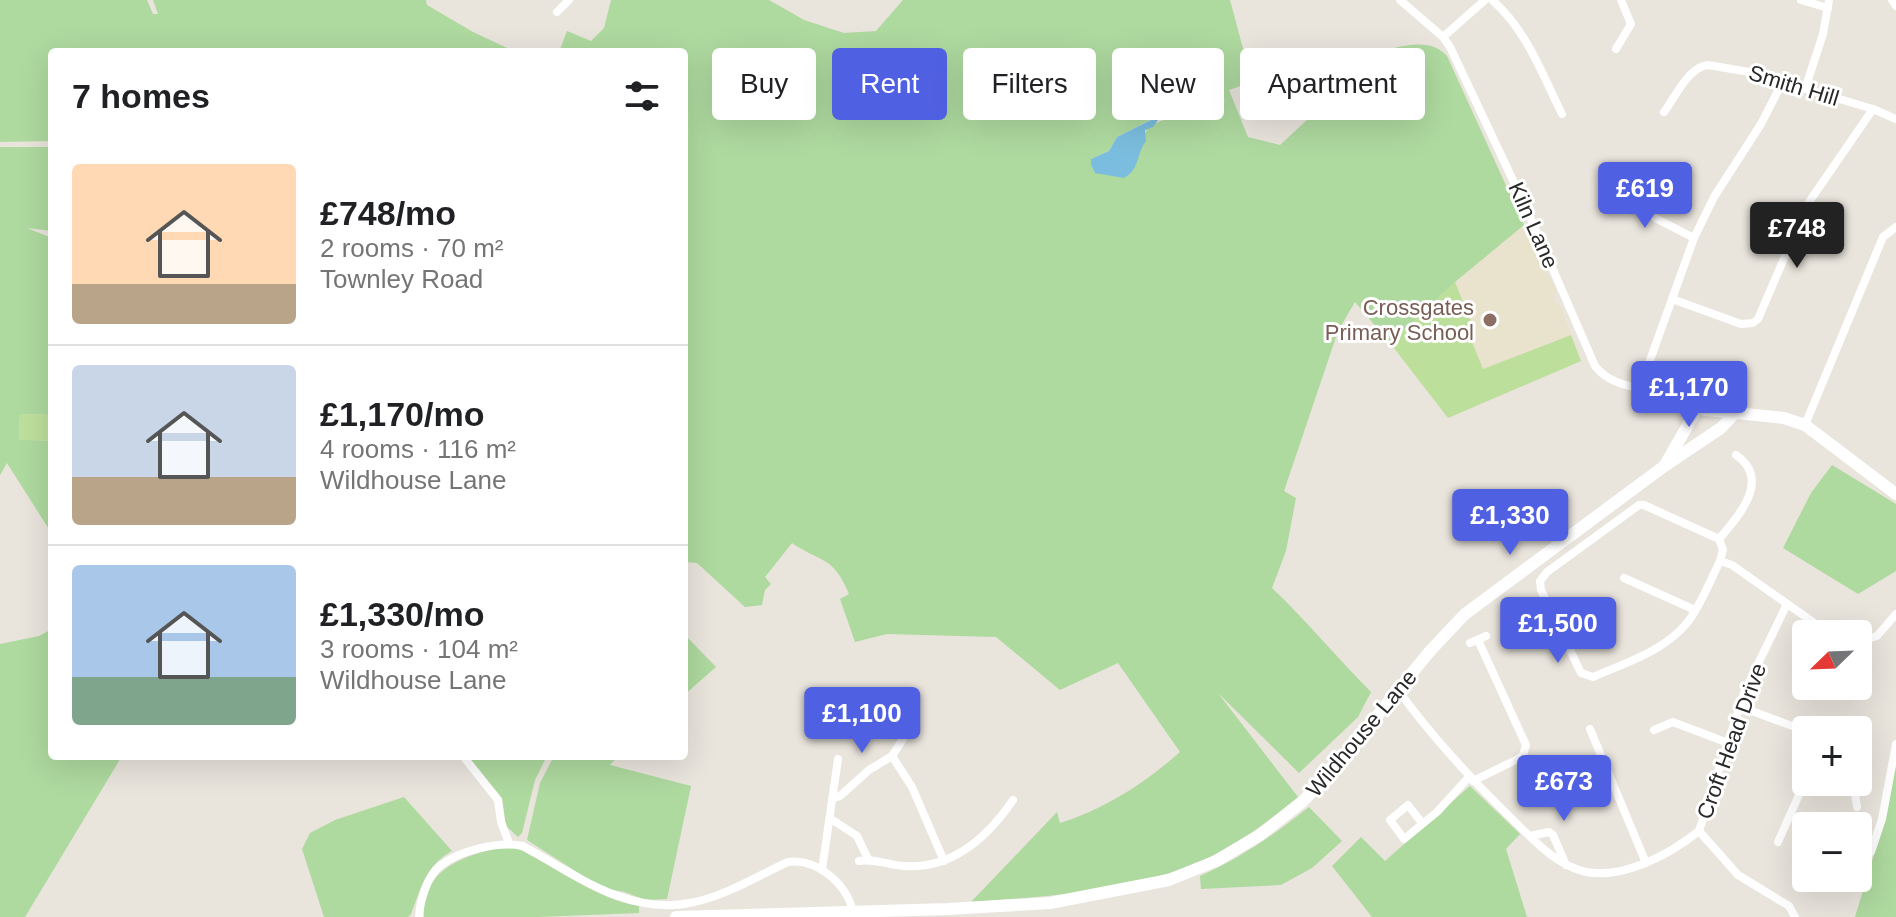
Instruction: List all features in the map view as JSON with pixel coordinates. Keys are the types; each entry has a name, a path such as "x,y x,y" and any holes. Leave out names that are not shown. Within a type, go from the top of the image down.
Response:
{"main road":[{"path":"1697,409 1784,418 1805,425 1896,494"},
{"name":"Wildhouse Lane","path":"1663,467 1697,409"},
{"name":"Wildhouse Lane","path":"676,917 1050,903 1182,876 1216,861 1260,835 1302,802 1359,741 1430,651 1465,614 1663,467 1721,428 1734,414"}],"street":[{"path":"557,12 569,0"},
{"name":"Kiln Lane","path":"1400,0 1443,37 1463,73 1522,198 1595,366 1607,379 1697,409"},
{"path":"1443,37 1485,0"},
{"path":"1492,0 1509,14 1518,27 1562,110"},
{"path":"1616,49 1631,24 1621,0"},
{"path":"1801,0 1828,4 1823,34 1805,89"},
{"path":"1892,0 1896,6"},
{"name":"Smith Hill","path":"1664,112 1692,72 1701,66 1747,70 1773,77 1781,85 1789,84 1896,119"},
{"path":"1640,388 1694,238 1714,197 1761,124 1781,85"},
{"path":"1672,299 1741,324 1758,319 1807,205 1873,109"},
{"path":"1616,190 1657,219 1694,238"},
{"path":"1805,425 1883,237 1896,227"},
{"path":"1719,539 1734,522 1752,488 1752,470 1736,455"},
{"path":"1639,505 1719,539 1723,550 1720,561 1685,624 1644,655 1587,677 1577,666 1543,594 1540,581 1547,572 1639,505"},
{"path":"1720,561 1732,565 1810,620"},
{"path":"1624,578 1695,610"},
{"name":"Croft Head Drive","path":"1398,690 1438,743 1471,779 1547,852 1566,865 1588,872 1610,873 1646,863 1699,831 1744,693 1787,604"},
{"path":"1872,639 1887,627 1896,614"},
{"path":"1887,627 1896,635"},
{"path":"1422,823 1471,779 1523,755 1526,745 1478,640"},
{"path":"1741,707 1792,726"},
{"path":"1654,730 1673,722 1728,743"},
{"path":"1590,729 1646,863"},
{"path":"834,798 892,756 903,739"},
{"path":"1872,849 1882,819 1896,744"},
{"path":"892,756 912,787 944,861"},
{"path":"822,870 838,759"},
{"path":"466,760 498,800 501,822 509,843"},
{"path":"1778,842 1798,796"},
{"path":"1855,796 1857,807"},
{"path":"831,819 857,836 863,860 920,867 963,852 986,834 1013,800"},
{"path":"1699,831 1738,875 1789,906 1795,917"},
{"path":"1530,836 1549,832 1553,835 1566,865"},
{"path":"419,917 427,887 433,873 441,865 479,849 509,843 523,846 607,892 646,905 692,903 788,862 801,860 833,879 850,899 853,912"}],"shaded area":[{"name":"Crossgates Primary School","path":"1524,225 1557,292 1553,301 1560,305 1581,361 1448,418 1390,343 1455,282"}],"green space":[{"path":"0,0 147,0 153,14 158,14 153,0 426,0 427,5 507,48 48,48 48,141 0,142"},
{"path":"611,0 769,0 804,20 844,33 876,31 903,0 1230,0 1243,48 1240,48 1240,86 1229,90 1248,137 1280,145 1307,120 1425,120 1425,48 1397,48 1424,45 1447,56 1524,225 1455,282 1390,343 1355,302 1338,331 1284,491 1296,498 1286,551 1272,588 1371,692 1358,717 1299,773 1218,693 1298,797 1233,844 1204,860 1163,875 1082,892 971,902 1057,812 1060,823 1109,803 1180,752 1118,663 1060,690 996,637 887,634 855,642 840,599 849,594 843,581 832,566 792,543 765,577 771,584 765,590 762,605 745,607 697,563 688,562 688,48 561,48 567,31 591,41 604,28"},
{"path":"0,147 48,147 48,231 27,228 48,236 48,415 20,414 19,439 48,441 48,528 7,463 0,475"},
{"path":"1455,282 1476,334 1470,337 1483,369 1571,335 1581,361 1448,418 1390,343"},
{"path":"20,414 48,415 48,441 19,440"},
{"path":"1832,465 1896,504 1896,571 1858,594 1783,548 1811,493"},
{"path":"48,631 48,760 120,760 25,917 0,917 0,644"},
{"path":"688,638 716,667 688,692"},
{"path":"1896,752 1896,917 1855,917 1863,892 1872,892 1872,861"},
{"path":"470,760 545,760 535,780 522,833 518,837 506,826 502,798"},
{"path":"552,760 614,760 610,765 691,786 667,899 645,900 602,888 527,840 540,783"},
{"path":"1470,786 1520,834 1506,849 1527,917 1372,917 1332,866 1361,837 1385,861"},
{"path":"404,797 452,851 430,870 411,914 408,917 324,917 302,849 310,833 335,820"},
{"path":"1309,807 1342,841 1312,868 1281,885 1201,889 1200,876 1257,845"},
{"path":"503,847 516,848 592,890 639,906 639,913 424,917 430,887 448,867"}],"water":[{"path":"1151,120 1158,120 1153,127 1145,130 1146,141 1129,174 1124,178 1095,173 1091,159 1109,151 1117,137"}],"place":[{"name":"Crossgates Primary School","path":"1490,320"}]}
